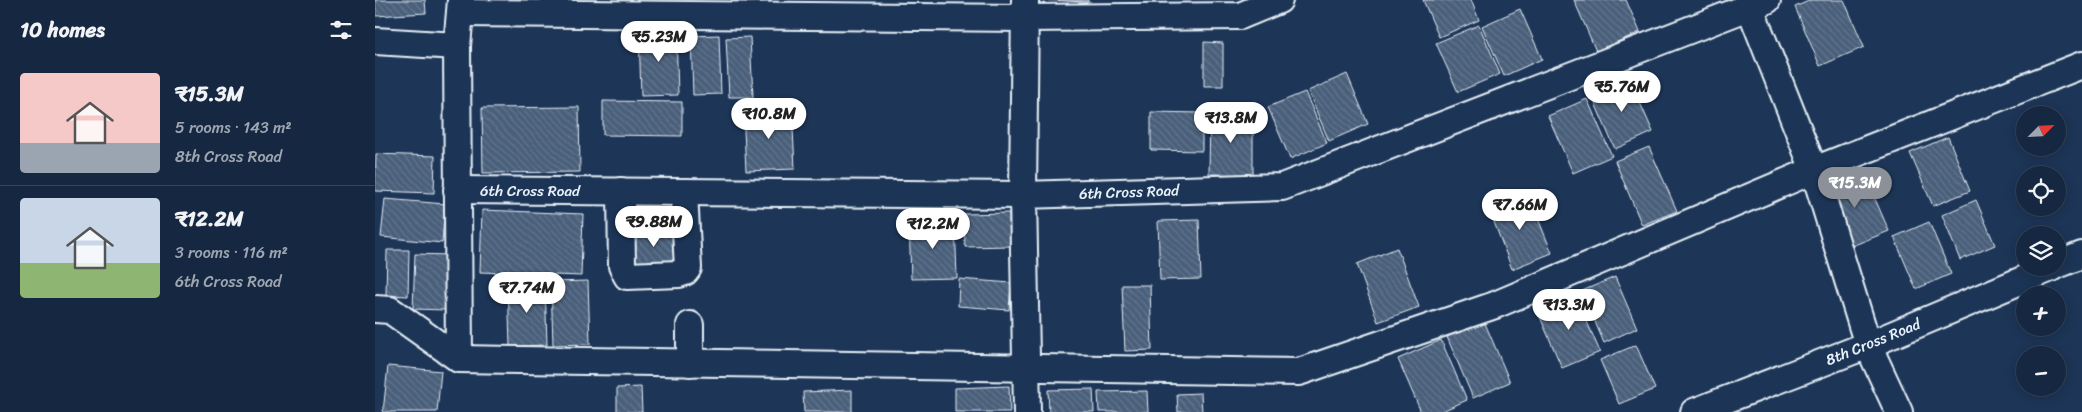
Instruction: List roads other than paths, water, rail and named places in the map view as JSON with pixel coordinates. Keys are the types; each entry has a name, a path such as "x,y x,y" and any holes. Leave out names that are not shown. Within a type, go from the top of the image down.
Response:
{"street":[{"path":"459,359 457,46 461,6 1025,9 1240,16 1279,0"},
{"path":"1754,2 1814,170 1868,345 1899,412"},
{"name":"6th Cross Road","path":"457,190 1023,195 1282,187 1754,2"},
{"path":"1025,9 1023,195 1027,412"},
{"path":"375,41 457,46"},
{"path":"375,309 390,310 459,359 1299,372 1495,305 1814,170 2082,65"},
{"path":"621,191 622,266 627,276 679,274 685,272 688,268 683,192"},
{"path":"2066,261 2082,254"},
{"name":"8th Cross Road","path":"1698,411 1868,345 2032,276"},
{"path":"690,325 691,362"}]}
